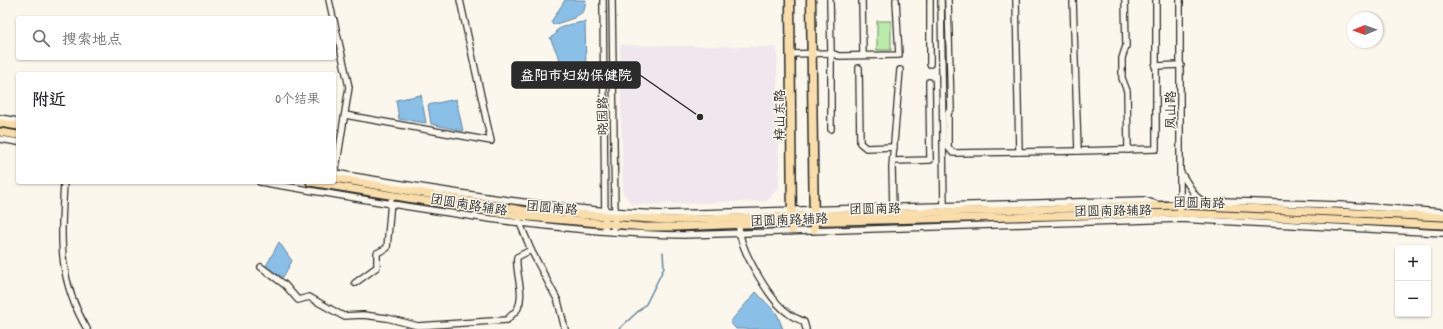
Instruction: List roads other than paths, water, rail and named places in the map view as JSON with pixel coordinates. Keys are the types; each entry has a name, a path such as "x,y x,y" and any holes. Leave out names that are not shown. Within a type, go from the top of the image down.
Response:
{"highway":[{"name":"梓山东路","path":"790,0 792,219"},
{"path":"811,0 814,219"}],"main road":[{"path":"0,123 16,126"},
{"path":"0,132 16,135"},
{"name":"团圆南路","path":"336,176 528,210 614,222 677,227 739,228 792,219"},
{"name":"团圆南路","path":"323,184 517,216 605,221"},
{"name":"团圆南路","path":"814,219 893,210 1158,205 1443,217"},
{"path":"663,214 678,220"},
{"name":"团圆南路","path":"614,222 678,220 1180,216 1443,225"}],"street":[{"path":"330,0 333,16"},
{"path":"345,115 491,141 460,0"},
{"name":"晓园路","path":"603,0 605,221"},
{"name":"晓园路","path":"612,0 614,222"},
{"path":"830,0 831,129"},
{"path":"862,0 863,55"},
{"path":"791,54 831,53 839,56 899,55 896,0"},
{"path":"930,0 930,64"},
{"path":"941,0 944,208"},
{"path":"948,0 951,110 948,113 948,147 953,153 1156,149 1156,0"},
{"path":"1016,0 1019,152"},
{"path":"1073,0 1078,151"},
{"path":"1124,0 1126,46 1122,58 1122,78 1127,91 1128,150"},
{"name":"凤山路","path":"1180,0 1180,216"},
{"path":"336,28 349,87 336,165"},
{"path":"1155,66 1180,65"},
{"path":"859,68 860,143 866,148 894,147"},
{"path":"893,210 893,161 900,70"},
{"path":"893,161 930,160 929,82"},
{"path":"0,118 16,121"},
{"path":"0,139 16,142"},
{"path":"1180,172 1195,195 1209,206 1224,201 1232,201 1340,205 1443,212"},
{"path":"64,184 61,242 63,267 70,293 87,329"},
{"name":"团圆南路辅路","path":"272,184 520,223 614,222 663,214 814,219"},
{"path":"355,283 377,267 377,253 387,248 392,195"},
{"path":"517,216 531,250 558,301 565,329"},
{"path":"1180,216 1443,233"},
{"path":"739,228 756,272 770,296 787,313 804,322 806,329"},
{"path":"261,267 284,285 298,300 308,297 343,316 363,315 387,318 418,327 507,320 518,308 520,284 516,266 517,257 531,250"}],"water":[{"path":"565,0 586,0 584,11 574,18 553,25 551,22"},
{"path":"585,22 586,68 581,72 576,73 574,69 561,62 550,38 556,34 557,30 560,28 570,24"},
{"path":"421,95 426,123 399,119 396,100"},
{"path":"456,99 463,131 431,124 428,105"},
{"path":"279,242 292,261 283,277 265,268"},
{"path":"756,292 777,314 783,329 736,329 730,322"}],"waterway":[{"path":"619,329 646,304 664,268 663,252"}],"place":[{"name":"益阳市妇幼保健院","path":"700,117"}]}
